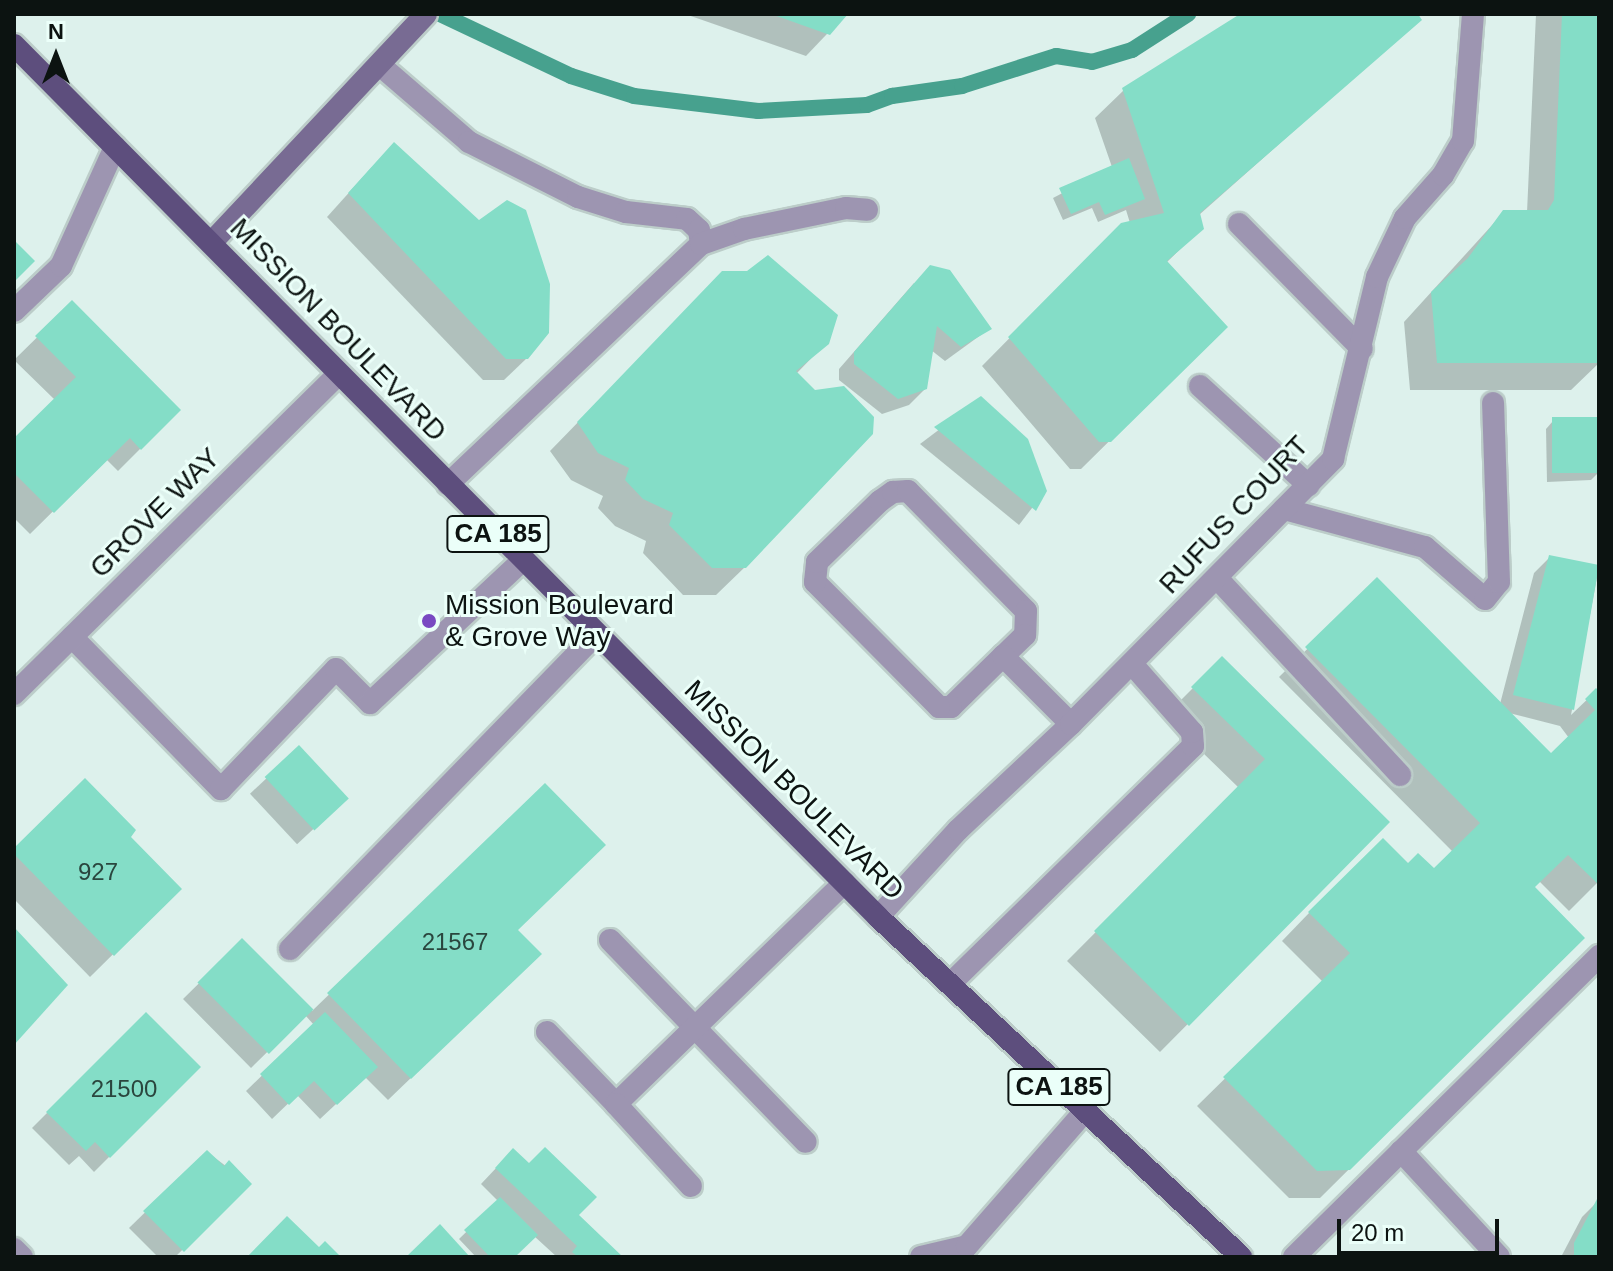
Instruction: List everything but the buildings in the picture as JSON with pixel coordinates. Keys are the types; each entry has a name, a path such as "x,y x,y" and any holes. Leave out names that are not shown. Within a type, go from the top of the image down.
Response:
{"main road":[{"path":"211,243 381,66 426,14"},
{"name":"MISSION BOULEVARD","path":"14,45 595,635 878,917 1241,1257"}],"street":[{"name":"RUFUS COURT","path":"878,917 958,830 1132,664 1333,459 1377,277 1393,241 1463,141 1473,14"},
{"path":"381,66 469,142 578,197 626,212 687,219 699,230 701,244"},
{"path":"14,311 61,266 115,147"},
{"path":"448,484 701,244 744,229 846,208 867,210"},
{"path":"1239,224 1362,349"},
{"name":"GROVE WAY","path":"14,694 338,374"},
{"path":"1200,386 1308,485"},
{"path":"1284,509 1425,547 1485,599 1499,582 1493,403"},
{"path":"908,491 1026,611 1025,635 1003,656 951,707 939,707 815,582 817,562 880,501 893,492 908,491"},
{"path":"72,637 221,789 336,669 370,703 523,560"},
{"path":"1217,578 1400,775"},
{"path":"290,949 595,635"},
{"path":"1003,656 1071,724"},
{"path":"950,984 1193,746 1192,732 1132,664"},
{"path":"616,1104 844,883"},
{"path":"610,940 806,1142"},
{"path":"1294,1257 1599,956"},
{"path":"547,1032 691,1186"},
{"path":"921,1257 967,1246 1085,1111"},
{"path":"1401,1151 1499,1257"},
{"path":"14,1249 22,1257"}],"waterway":[{"path":"440,14 571,76 634,96 758,111 867,105 892,96 962,86 1056,56 1092,62 1132,50 1188,14"}],"place":[{"name":"Mission Boulevard & Grove Way","path":"429,621"}]}
